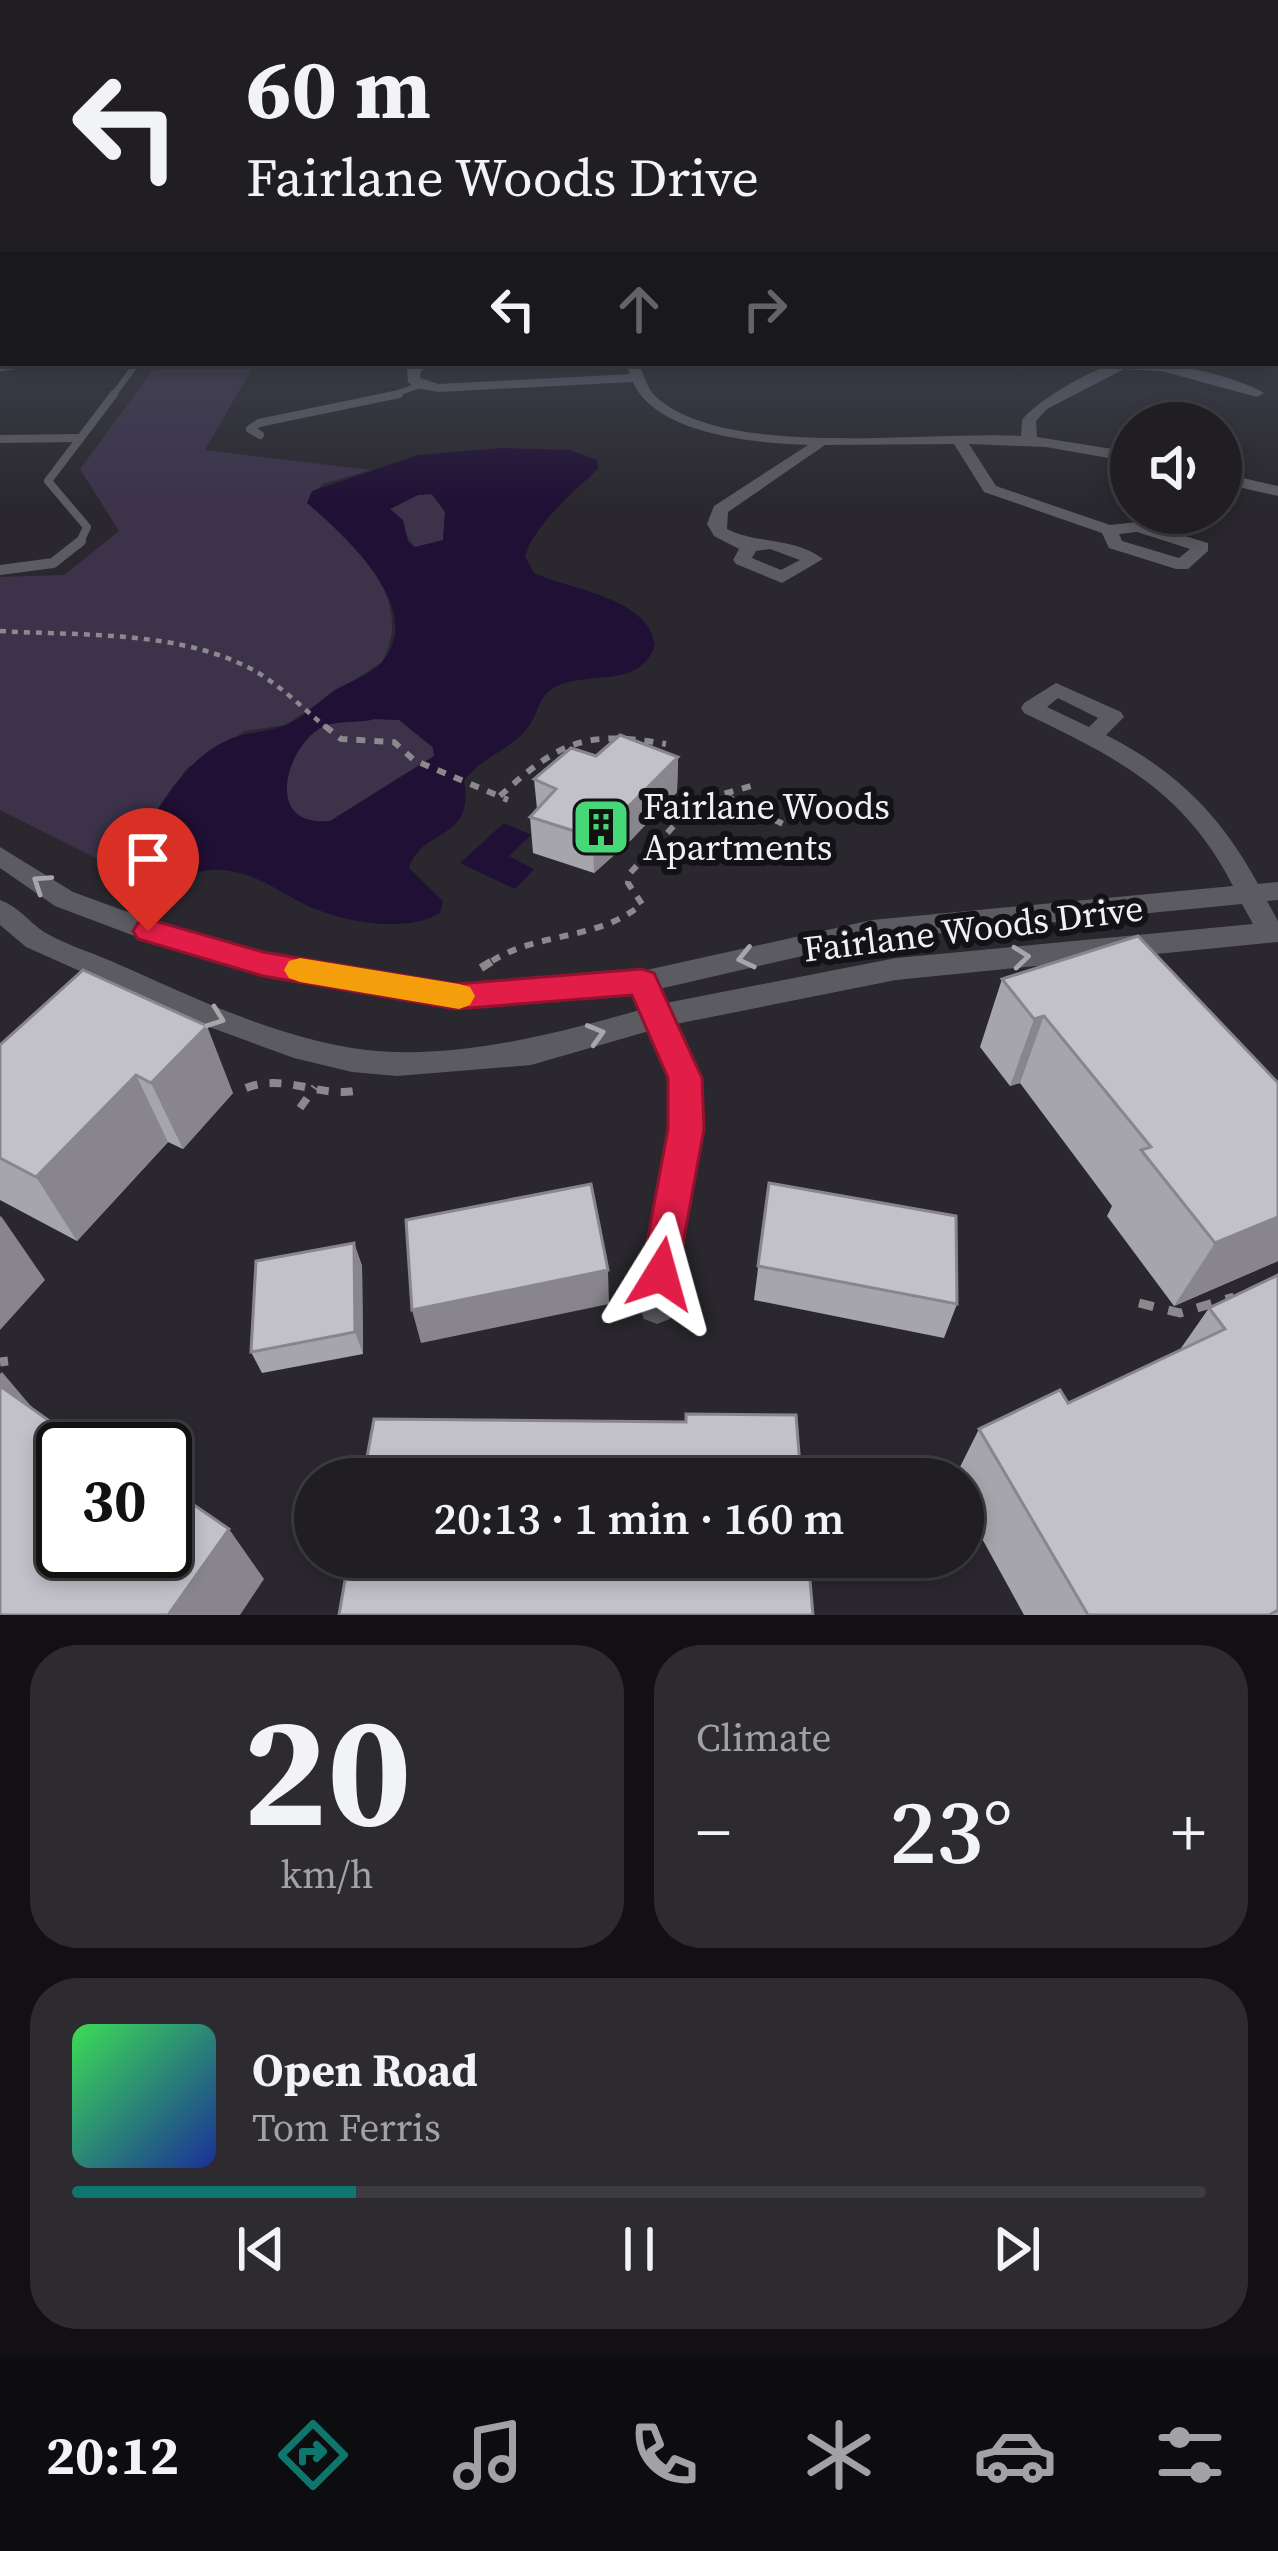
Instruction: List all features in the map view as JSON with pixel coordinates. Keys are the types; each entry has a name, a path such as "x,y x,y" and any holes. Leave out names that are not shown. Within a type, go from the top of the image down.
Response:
{"street":[{"path":"420,366 414,369 413,379 420,385 633,370 650,399 690,420 772,440 818,445 1028,440 1110,454"},
{"path":"469,366 470,385"},
{"path":"1028,440 1029,420 1042,406 1122,366"},
{"path":"1152,366 1257,393"},
{"path":"958,439 990,489 1109,530"},
{"path":"748,548 720,532 716,524 720,510 818,445"},
{"path":"1242,483 1278,491"},
{"path":"1090,736 1149,768 1203,816 1275,932"},
{"name":"Fairlane Woods Drive","path":"0,856 64,899 174,940 263,964 456,997 642,982 872,930 1278,891"},
{"name":"Fairlane Woods Drive","path":"0,910 36,940 200,1012 294,1046 352,1060 397,1064 531,1053 660,1016 896,969 1275,932"},
{"path":"642,982 685,1078 686,1129 658,1306"}],"lane":[{"path":"0,570 48,566 70,556 83,540 87,527 48,481 134,366"},
{"path":"260,435 250,429 259,423 396,395 420,385"},
{"path":"0,439 78,438"}],"path":[{"path":"0,631 150,640 214,654 257,672 326,730 355,742 394,742 414,760 504,798 551,749 567,741 608,736 666,744"},
{"path":"567,741 576,755"},
{"path":"456,997 480,969 508,950 537,940 602,931 627,918 642,904 628,883 636,865 689,807 758,784"},
{"path":"715,795 743,800 787,826"},
{"path":"246,1088 263,1078 284,1077 351,1095 372,1086 397,1064"},
{"path":"300,1108 315,1087"},
{"path":"1139,1304 1180,1313 1249,1292"}],"shaded area":[{"path":"156,366 253,366 205,450 371,470 322,484 308,503 375,574 392,616 391,638 382,662 285,725 245,731 186,769 121,871 0,810 0,577 64,575 119,531 80,469"},
{"path":"502,448 570,450 597,460 598,469 545,521 525,557 534,573 606,597 638,616 655,645 648,659 626,674 555,687 522,734 470,773 464,781 462,815 416,855 409,868 443,901 440,913 425,920 389,924 349,919 231,871 190,874 124,889 119,881 121,871 192,765 227,740 291,723 382,662 393,641 395,619 388,597 359,553 307,503 312,491 418,455","holes":["432,494 445,512 443,540 415,547 408,542 403,520 390,509 418,495","399,720 433,747 434,756 330,821 309,820 295,812 287,785 290,769 307,739 332,724"]},
{"path":"431,494 445,511 443,541 414,547 390,509"},
{"path":"399,720 433,748 434,756 330,821 310,820 296,813 287,786 296,754 306,740 331,724"},
{"path":"504,823 531,835 509,856 534,869 515,889 460,863"}],"building":[{"path":"620,735 678,757 593,837 530,817 556,789 534,779 571,748 596,756"},
{"path":"1138,936 1278,1083 1278,1217 1215,1243 1141,1150 1151,1147 1044,1016 1034,1019 1002,979"},
{"path":"83,970 207,1026 151,1083 136,1075 36,1177 0,1158 0,1045"},
{"path":"769,1183 956,1216 957,1304 758,1266"},
{"path":"591,1184 608,1270 412,1310 406,1220"},
{"path":"354,1243 355,1332 251,1352 256,1261"},
{"path":"1278,1275 1278,1610 1269,1615 1088,1615 979,1429 1060,1390 1068,1403 1225,1329 1209,1308"},
{"path":"0,1386 51,1422 36,1422 36,1578 192,1578 192,1504 229,1529 168,1615 0,1615"},
{"path":"686,1414 796,1415 799,1458 367,1458 374,1419 686,1422"},
{"path":"345,1578 810,1578 813,1615 339,1615"}],"slow traffic":[{"path":"300,970 459,996"}],"place":[{"name":"Fairlane Woods Apartments","path":"601,827"}],"route":[{"path":"148,931 263,964 456,997 642,982 685,1078 686,1129 661,1274"}]}
